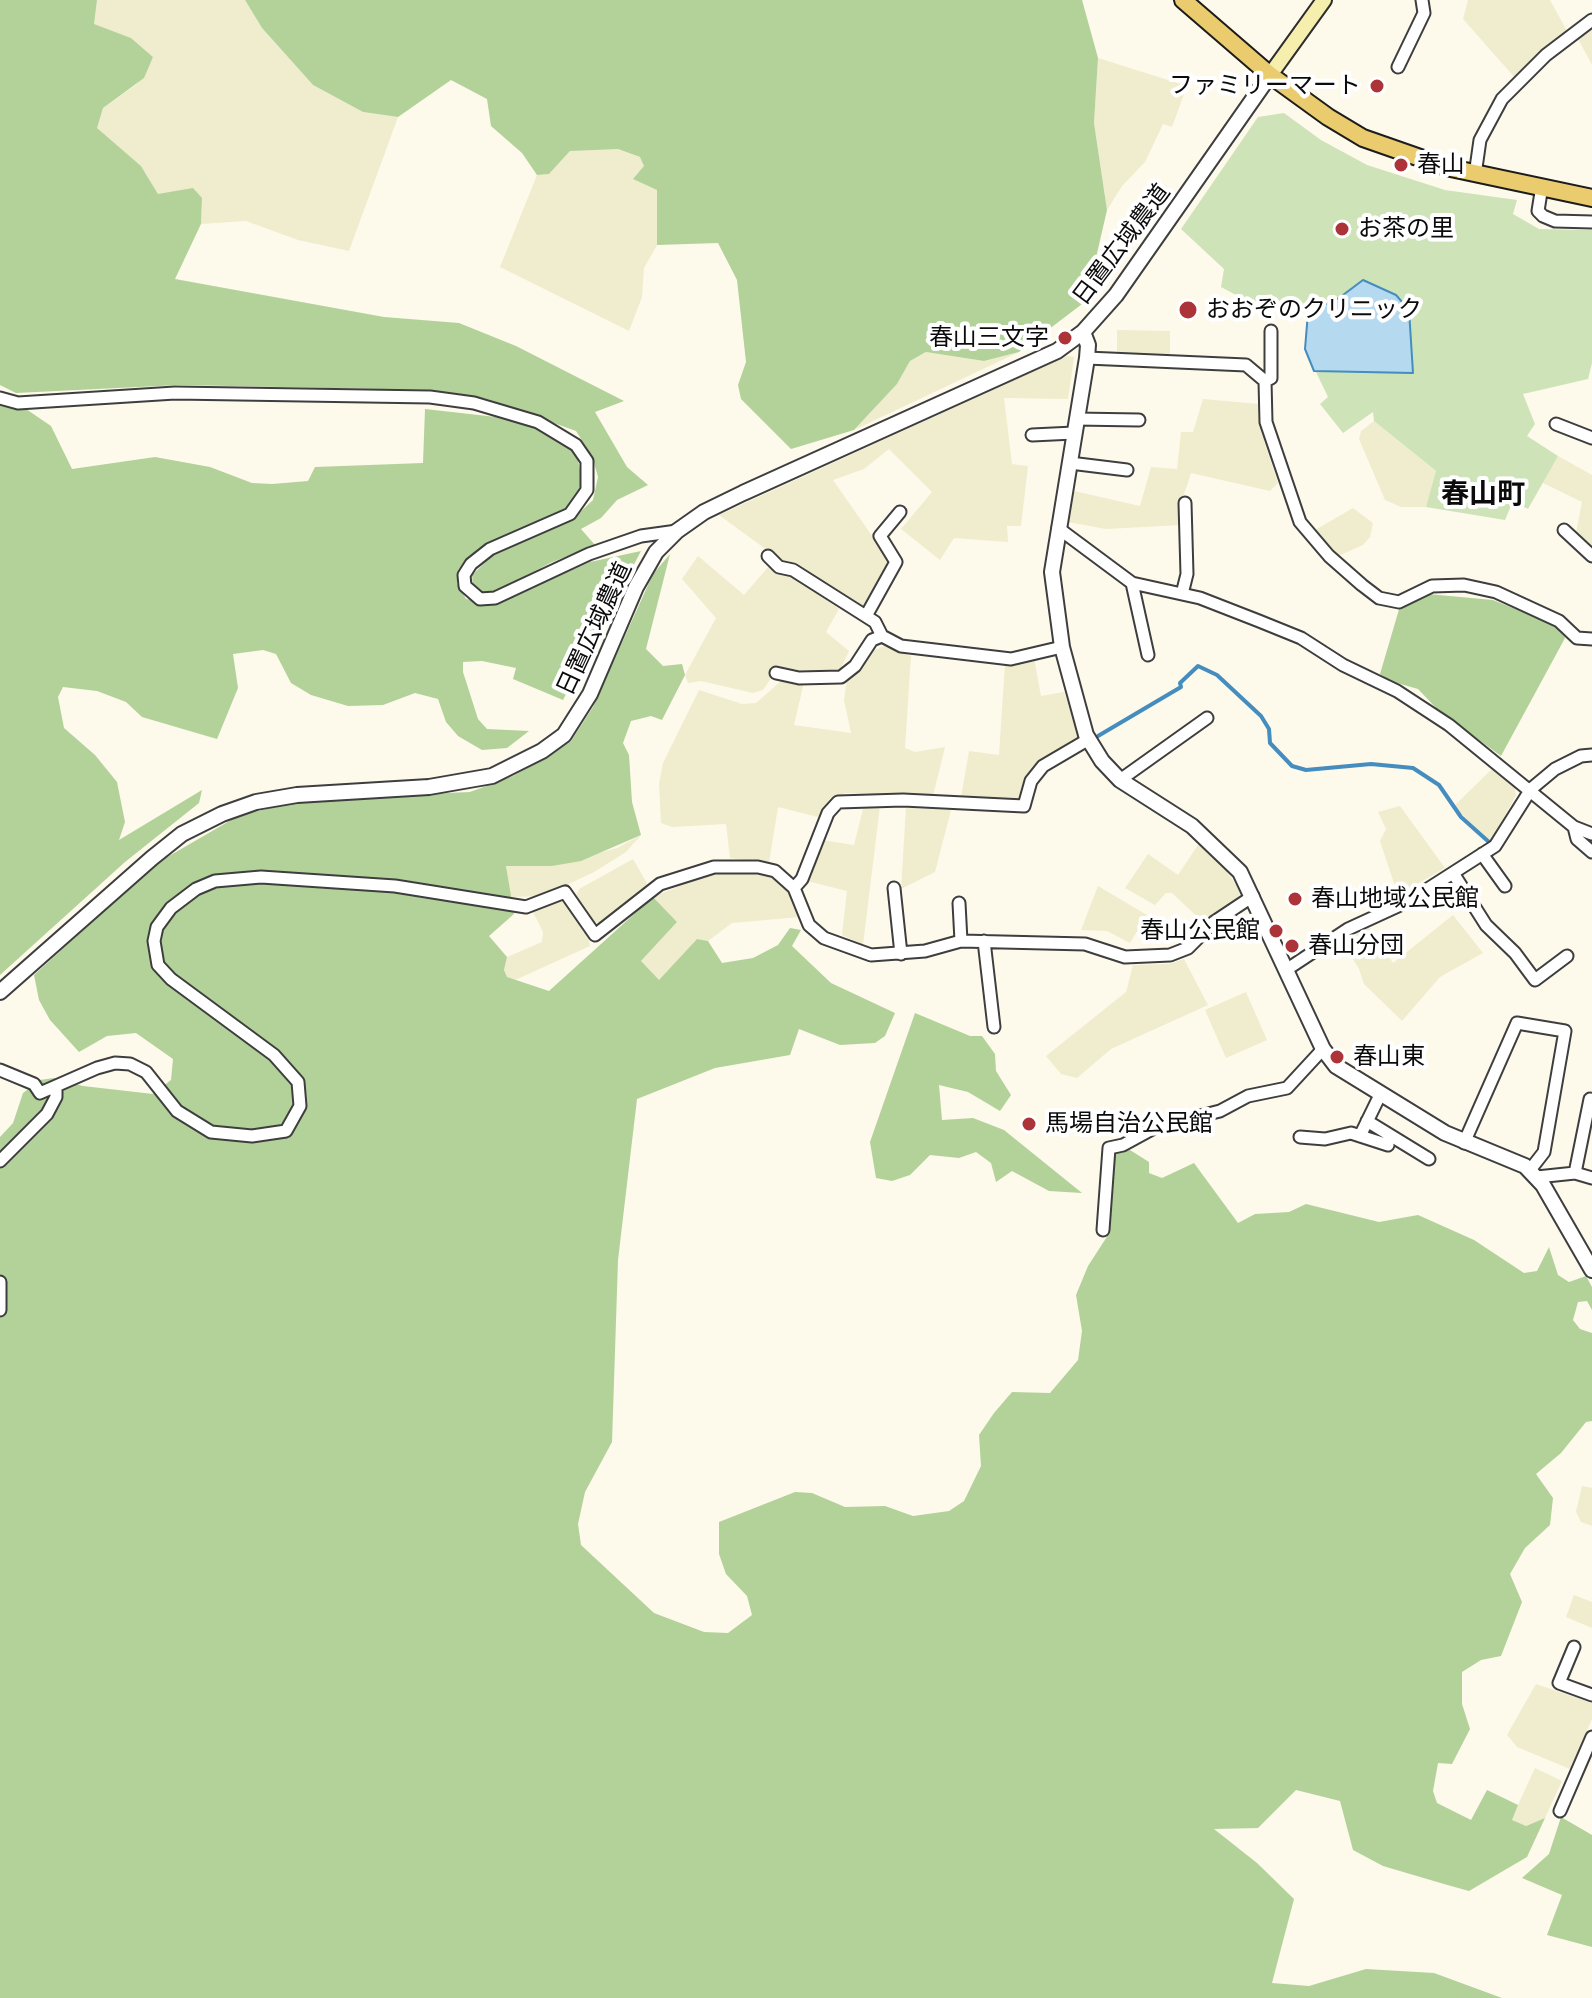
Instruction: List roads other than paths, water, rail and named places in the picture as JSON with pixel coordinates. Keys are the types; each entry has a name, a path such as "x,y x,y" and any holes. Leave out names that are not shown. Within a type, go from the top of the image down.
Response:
{"main road":[{"path":"1183,0 1270,75 1363,138 1475,175 1592,198"},
{"path":"1270,75 1324,0"}],"street":[{"path":"1398,67 1424,13 1422,0"},
{"path":"1475,175 1480,140 1502,99 1546,55 1592,20"},
{"name":"日置広域農道","path":"0,992 152,858 182,834 222,814 256,802 297,795 492,776 542,751 564,735 580,714 636,587 656,552 677,531 704,512 743,493 1057,351 1083,332 1116,295 1270,75"},
{"path":"1542,186 1538,211 1543,216 1555,221 1592,222"},
{"path":"1265,381 1271,378 1271,331"},
{"path":"1083,332 1088,345 1087,358 1052,572 1062,647 1089,739 1102,761 1120,780 1173,813 1212,843 1240,872 1323,1049 1336,1066 1464,1143 1513,1160 1533,1174 1574,1235 1592,1270"},
{"path":"1087,358 1246,365 1265,381 1266,422 1300,522 1329,556 1362,585 1379,598 1399,602 1432,586 1475,587 1496,592 1559,621 1577,638 1592,639"},
{"path":"0,398 18,403 175,393 430,397 474,403 538,422 576,445 587,461 587,490 570,514 490,549 471,564 464,575 465,586 480,599 515,589 589,554 641,536 677,531"},
{"path":"1032,435 1075,426 1139,420"},
{"path":"1556,424 1592,438"},
{"path":"1070,463 1127,470"},
{"path":"1182,594 1187,574 1185,503"},
{"path":"866,616 896,562 880,536 900,512"},
{"path":"1058,528 1132,583 1200,598 1301,638 1343,665 1397,691 1449,725 1574,827 1592,834"},
{"path":"1564,530 1592,556"},
{"path":"768,556 779,567 793,570 875,622 882,636 901,646 1011,659 1062,647"},
{"path":"1132,583 1148,655"},
{"path":"776,673 799,678 841,677 855,666 872,640 882,636"},
{"path":"1120,780 1207,718"},
{"path":"794,888 802,879 828,813 838,802 903,800 1024,806 1031,781 1043,766 1089,739"},
{"path":"1286,970 1348,929 1409,901 1495,846 1531,789 1555,769 1581,756 1592,755"},
{"path":"1574,827 1577,839 1592,852"},
{"path":"1482,854 1505,886"},
{"path":"0,1070 34,1084 40,1093 97,1068 115,1063 130,1064 146,1072 177,1111 211,1132 252,1136 286,1131 300,1106 298,1082 274,1055 171,979 158,965 154,941 157,927 171,908 215,881 261,877 395,886 526,907 565,892 595,935 660,884 714,867 758,867 775,871 794,888 809,925 824,938 871,955 901,954 961,941 984,941 1085,944 1125,957 1170,955 1188,948 1214,922 1253,896"},
{"path":"1453,873 1486,925 1515,953 1535,980 1567,956"},
{"path":"894,888 901,954"},
{"path":"959,903 961,941"},
{"path":"984,941 994,1027"},
{"path":"1464,1143 1517,1023 1565,1031 1544,1152 1533,1174"},
{"path":"1103,1230 1109,1148 1123,1145 1156,1127 1220,1111 1248,1096 1287,1088 1323,1049"},
{"path":"0,1161 47,1114 56,1097 56,1087"},
{"path":"1360,1136 1381,1093"},
{"path":"1575,1173 1590,1099"},
{"path":"1367,1121 1429,1159"},
{"path":"1300,1137 1325,1139 1351,1133 1388,1145"},
{"path":"1533,1174 1575,1173 1592,1178"},
{"path":"0,1282 0,1310"},
{"path":"1574,1647 1559,1683 1592,1695"},
{"path":"1560,1811 1592,1737"}],"water":[{"path":"1363,280 1396,295 1409,310 1413,373 1314,371 1305,349 1308,312 1339,298"}],"waterway":[{"path":"1098,736 1181,687 1180,683 1198,666 1217,675 1261,716 1269,729 1270,743 1292,766 1306,770 1371,764 1413,768 1439,785 1461,817 1490,843"}],"place":[{"name":"ファミリーマート","path":"1377,86"},
{"name":"春山","path":"1401,165"},
{"name":"お茶の里","path":"1342,229"},
{"name":"おおぞのクリニック","path":"1188,310"},
{"name":"春山三文字","path":"1065,338"},
{"name":"春山地域公民館","path":"1295,899"},
{"name":"春山公民館","path":"1276,931"},
{"name":"春山分団","path":"1292,946"},
{"name":"春山東","path":"1337,1057"},
{"name":"馬場自治公民館","path":"1029,1124"}],"district":[{"name":"春山町","path":"1483,495"}]}
